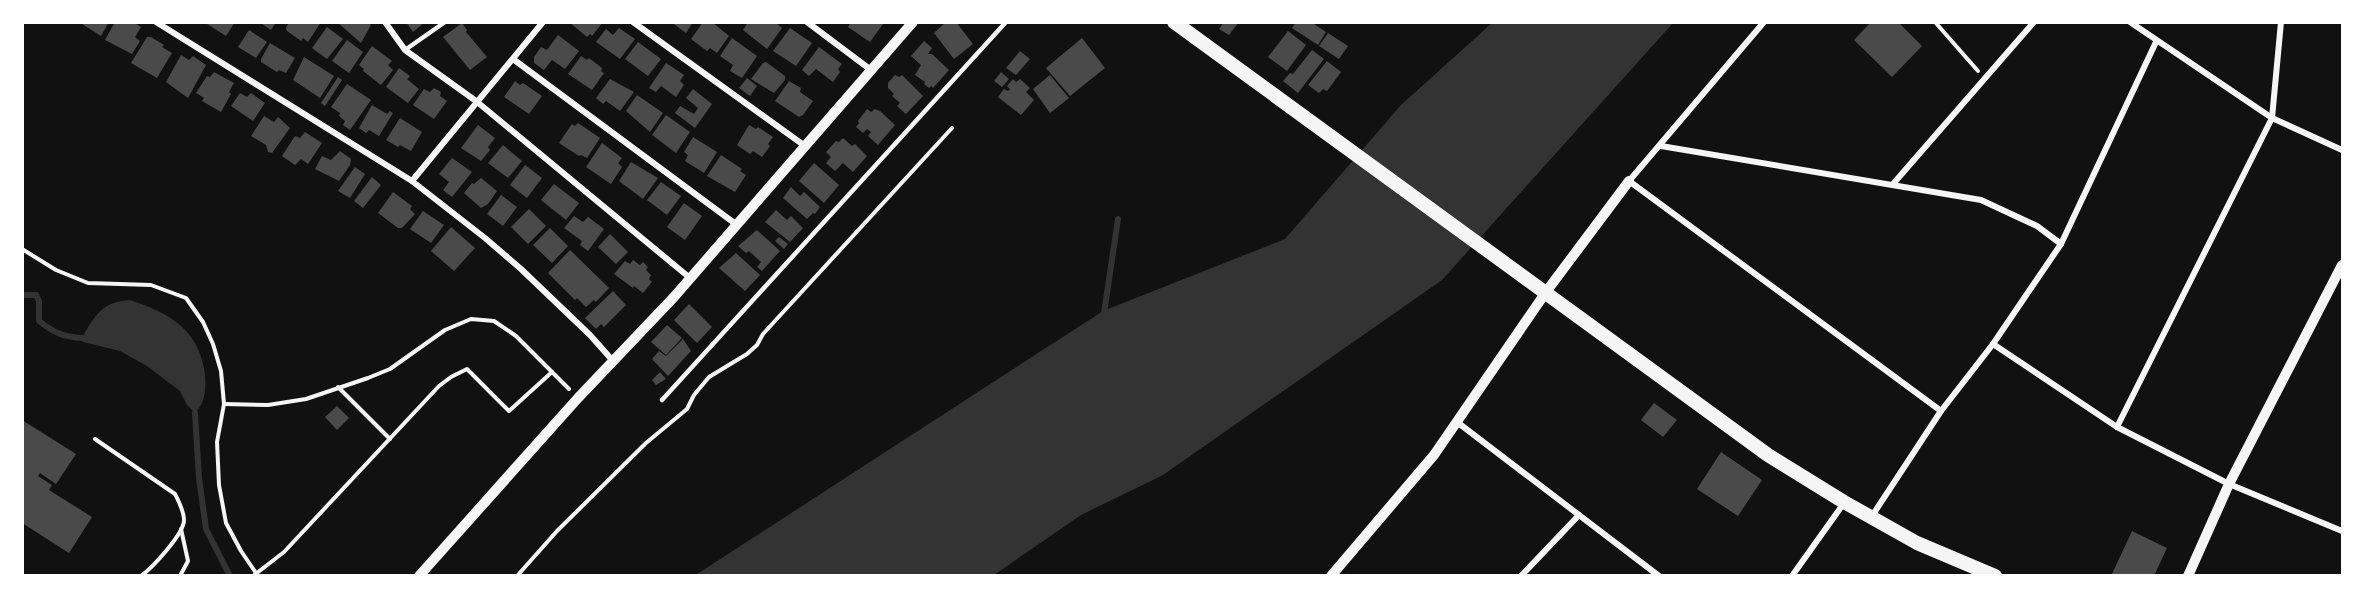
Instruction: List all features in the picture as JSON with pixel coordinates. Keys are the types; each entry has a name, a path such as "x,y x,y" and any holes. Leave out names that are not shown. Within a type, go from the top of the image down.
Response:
{"main road":[{"path":"1174,22 1768,455 1844,502 1917,543 1995,576"}],"street":[{"path":"156,22 412,181 485,238 520,269 590,335 614,362"},
{"path":"385,22 405,50 476,101 690,278"},
{"path":"412,181 543,22"},
{"path":"633,22 805,146"},
{"path":"807,22 871,70"},
{"path":"419,576 578,398 690,278 913,22"},
{"path":"1331,576 1434,455 1546,292 1629,181 1764,22"},
{"path":"1893,184 2034,22"},
{"path":"2130,22 2156,42 2272,118 2343,150"},
{"path":"2117,427 2272,118 2281,22"},
{"path":"1872,516 1941,411 1993,344 2061,244 2156,42"},
{"path":"513,59 737,225"},
{"path":"1661,146 1981,200 2037,226 2061,244"},
{"path":"1629,181 1941,411"},
{"path":"2188,576 2229,484 2343,265"},
{"path":"1993,344 2117,427 2229,484 2343,531"},
{"path":"1457,422 1659,576"},
{"path":"1792,576 1844,502"},
{"path":"1521,576 1579,515"}],"lane":[{"path":"405,50 445,22"},
{"path":"662,400 1006,22"}],"path":[{"path":"1935,22 1985,79"},
{"path":"517,576 557,531 646,442 687,409 694,395 710,377 747,354 757,345 763,334 952,128"},
{"path":"22,249 56,270 88,283 151,285 186,298 203,322 213,344 221,371 224,404 217,442 219,485 226,524 256,574 284,552 439,386 451,377 467,369 510,411 552,372"},
{"path":"224,404 276,404 306,399 390,369 445,330 471,319 494,321 516,336 578,398"},
{"path":"338,387 390,439"},
{"path":"95,439 175,494 181,505 184,522 181,529 150,570 141,576"},
{"path":"180,576 188,561 181,529"}],"shaded area":[{"path":"1492,23 1673,23 1442,280 1163,475 1081,515 994,575 694,576 1103,311 1285,239 1401,105"},
{"path":"130,300 169,317 189,334 196,345 202,358 205,384 203,400 195,413 187,405 180,391 147,366 120,351 83,342 82,338 100,311 120,301"}],"building":[{"path":"79,22 109,22 101,36"},
{"path":"115,22 133,22 141,27 135,37 140,41 132,54 105,40"},
{"path":"204,22 235,22 226,36"},
{"path":"259,22 276,22 271,30"},
{"path":"289,22 321,22 308,42 303,38 301,41 287,31"},
{"path":"337,22 368,22 371,25 361,43"},
{"path":"406,22 425,22 413,32"},
{"path":"569,22 603,22 592,36 590,34 587,37"},
{"path":"671,22 693,22 686,33"},
{"path":"703,22 712,22 729,36 717,53 710,48 707,51 691,39"},
{"path":"748,22 775,22 782,28 767,49 743,30"},
{"path":"851,22 881,22 883,24 870,42 848,27"},
{"path":"946,22 956,22 973,44 954,59 934,33"},
{"path":"1224,22 1239,22 1229,35 1219,29"},
{"path":"1296,22 1311,22 1326,32 1318,45 1292,28"},
{"path":"1871,22 1898,22 1922,46 1892,77 1854,40"},
{"path":"462,23 466,32 487,57 470,70 443,37"},
{"path":"327,27 343,39 327,59 312,48"},
{"path":"619,28 635,39 620,59 596,42 606,29 613,35"},
{"path":"790,28 812,43 796,66 773,51"},
{"path":"249,30 267,42 256,58 238,47"},
{"path":"1288,31 1306,45 1287,71 1268,57"},
{"path":"1328,33 1348,46 1339,59 1319,46"},
{"path":"558,35 579,51 565,69 552,60 544,70 534,63 534,57 541,47 547,50"},
{"path":"147,37 164,45 162,47 172,53 157,78 131,63"},
{"path":"732,38 757,56 742,78 730,71 733,65 720,56"},
{"path":"1082,38 1105,68 1070,96 1046,68"},
{"path":"347,40 363,52 349,73 332,61"},
{"path":"924,41 932,48 928,54 932,54 949,70 933,88 931,86 929,88 915,75 921,65 911,56"},
{"path":"638,42 661,59 648,76 625,59"},
{"path":"270,43 295,58 286,73 279,70 277,72 261,62"},
{"path":"372,46 392,61 388,65 393,70 381,85 359,65"},
{"path":"819,47 842,64 833,82 816,69 809,76 802,70"},
{"path":"1312,50 1324,59 1298,93 1283,81 1290,73 1293,74"},
{"path":"1020,51 1030,59 1016,75 1006,68"},
{"path":"181,55 189,60 193,56 206,65 188,98 166,82"},
{"path":"581,56 587,60 589,58 602,68 601,71 604,73 592,90 568,74"},
{"path":"304,57 334,76 320,98 293,80"},
{"path":"1327,61 1341,72 1327,91 1323,89 1319,93 1308,85"},
{"path":"766,62 785,76 785,80 774,93 751,79"},
{"path":"666,63 684,75 680,81 684,85 676,97 661,86 656,92 649,88"},
{"path":"399,68 410,76 407,79 419,89 408,103 386,87"},
{"path":"214,72 234,83 221,112 202,101 204,98 196,93 207,76 210,77"},
{"path":"1001,72 1009,79 1002,87 994,81"},
{"path":"895,75 899,77 902,75 923,96 906,114 897,106 900,103 892,96 894,94 888,88 888,83"},
{"path":"1050,75 1069,98 1050,113 1033,89"},
{"path":"338,77 342,80 325,106 321,103"},
{"path":"747,78 757,86 750,96 739,88"},
{"path":"610,79 634,92 620,111 606,101 603,104 596,98"},
{"path":"1013,79 1016,82 1020,79 1030,88 1026,92 1034,100 1021,115 998,97 1004,89 1008,91 1010,89 1007,86"},
{"path":"515,81 520,85 523,83 542,96 529,114 504,97"},
{"path":"789,81 801,88 800,92 813,101 799,117 775,101"},
{"path":"347,84 371,100 350,130 343,125 345,121 339,116 340,113 331,107"},
{"path":"434,88 441,92 440,96 447,101 434,119 413,105 424,89 430,92"},
{"path":"693,89 712,104 695,128 675,113 680,106 694,114 698,108 686,98"},
{"path":"240,93 247,97 251,93 265,103 253,121 231,106"},
{"path":"637,95 663,113 650,132 626,111"},
{"path":"372,105 387,114 390,111 393,113 379,136 369,130 366,133 359,128"},
{"path":"867,109 871,112 875,109 880,111 895,125 878,145 868,136 871,132 867,129 863,133 856,127"},
{"path":"666,115 690,132 676,153 652,135"},
{"path":"264,116 274,122 278,117 290,128 272,153 268,152 266,145 251,136"},
{"path":"400,118 422,132 411,151 386,140"},
{"path":"578,123 600,138 587,158 579,156 559,143 572,124 575,126"},
{"path":"478,125 495,138 488,147 490,150 481,161 461,148"},
{"path":"749,125 756,129 758,127 773,137 762,157 753,151 750,154 737,145"},
{"path":"305,132 322,143 308,164 301,159 295,165 282,156 295,136 300,138"},
{"path":"693,137 717,152 704,173 685,161 688,155 684,152"},
{"path":"843,138 852,146 855,144 867,156 853,172 843,163 835,171 826,163 831,157 826,152 836,141 839,142"},
{"path":"602,143 622,158 618,163 622,167 611,184 586,167"},
{"path":"503,145 522,161 508,178 488,163"},
{"path":"340,151 351,159 350,165 339,181 315,169 322,156 331,160"},
{"path":"721,155 742,169 740,171 746,175 735,192 707,176"},
{"path":"452,158 472,172 452,197 443,190 449,182 439,174"},
{"path":"631,162 658,178 643,199 619,181"},
{"path":"814,163 839,185 824,203 799,181"},
{"path":"525,165 542,178 527,198 510,185"},
{"path":"355,167 365,174 350,198 338,191"},
{"path":"372,177 381,185 363,208 354,201"},
{"path":"481,178 497,191 488,204 481,208 464,193 472,183 474,184"},
{"path":"661,182 681,196 667,215 647,200"},
{"path":"554,184 579,203 566,220 541,200"},
{"path":"791,187 800,196 804,192 820,207 815,214 813,213 807,219 783,198"},
{"path":"393,192 412,206 410,209 415,214 402,228 398,228 378,213"},
{"path":"501,195 517,207 503,226 487,214"},
{"path":"684,203 702,216 685,240 667,227"},
{"path":"529,209 546,226 528,244 511,227"},
{"path":"776,210 787,220 791,216 803,228 790,242 765,222"},
{"path":"423,211 444,225 431,243 410,229"},
{"path":"574,216 583,222 588,217 604,229 588,251 580,245 582,241 564,228"},
{"path":"451,227 475,248 454,271 431,251"},
{"path":"550,228 568,246 552,263 533,245"},
{"path":"757,230 780,251 762,271 757,267 761,262 749,251 746,253 738,246"},
{"path":"610,234 628,252 616,264 598,247"},
{"path":"779,237 788,244 784,249 775,241"},
{"path":"570,250 609,288 596,302 594,300 586,307 577,298 575,300 548,273"},
{"path":"736,253 760,275 745,291 719,268"},
{"path":"633,260 640,265 643,262 651,275 649,279 652,282 643,293 614,274 625,261 630,264"},
{"path":"613,291 626,305 604,327 601,324 596,329 585,318"},
{"path":"689,304 712,327 697,343 674,320"},
{"path":"667,325 682,338 666,355 651,342"},
{"path":"683,339 691,351 668,376 652,359 659,351 666,356"},
{"path":"660,372 666,379 656,385 652,380"},
{"path":"1654,403 1677,420 1663,437 1641,420"},
{"path":"337,406 349,418 337,430 325,417"},
{"path":"22,420 76,454 56,484 40,473 38,476 52,485 49,490 92,517 69,553 22,523"},
{"path":"1721,452 1762,480 1738,516 1697,489"},
{"path":"2132,531 2167,548 2154,576 2111,576"}],"waterway":[{"path":"1103,320 1118,219"},
{"path":"22,295 36,295 39,301 39,321 44,325 64,335 82,338"},
{"path":"195,413 199,478 206,529 230,576"}]}
